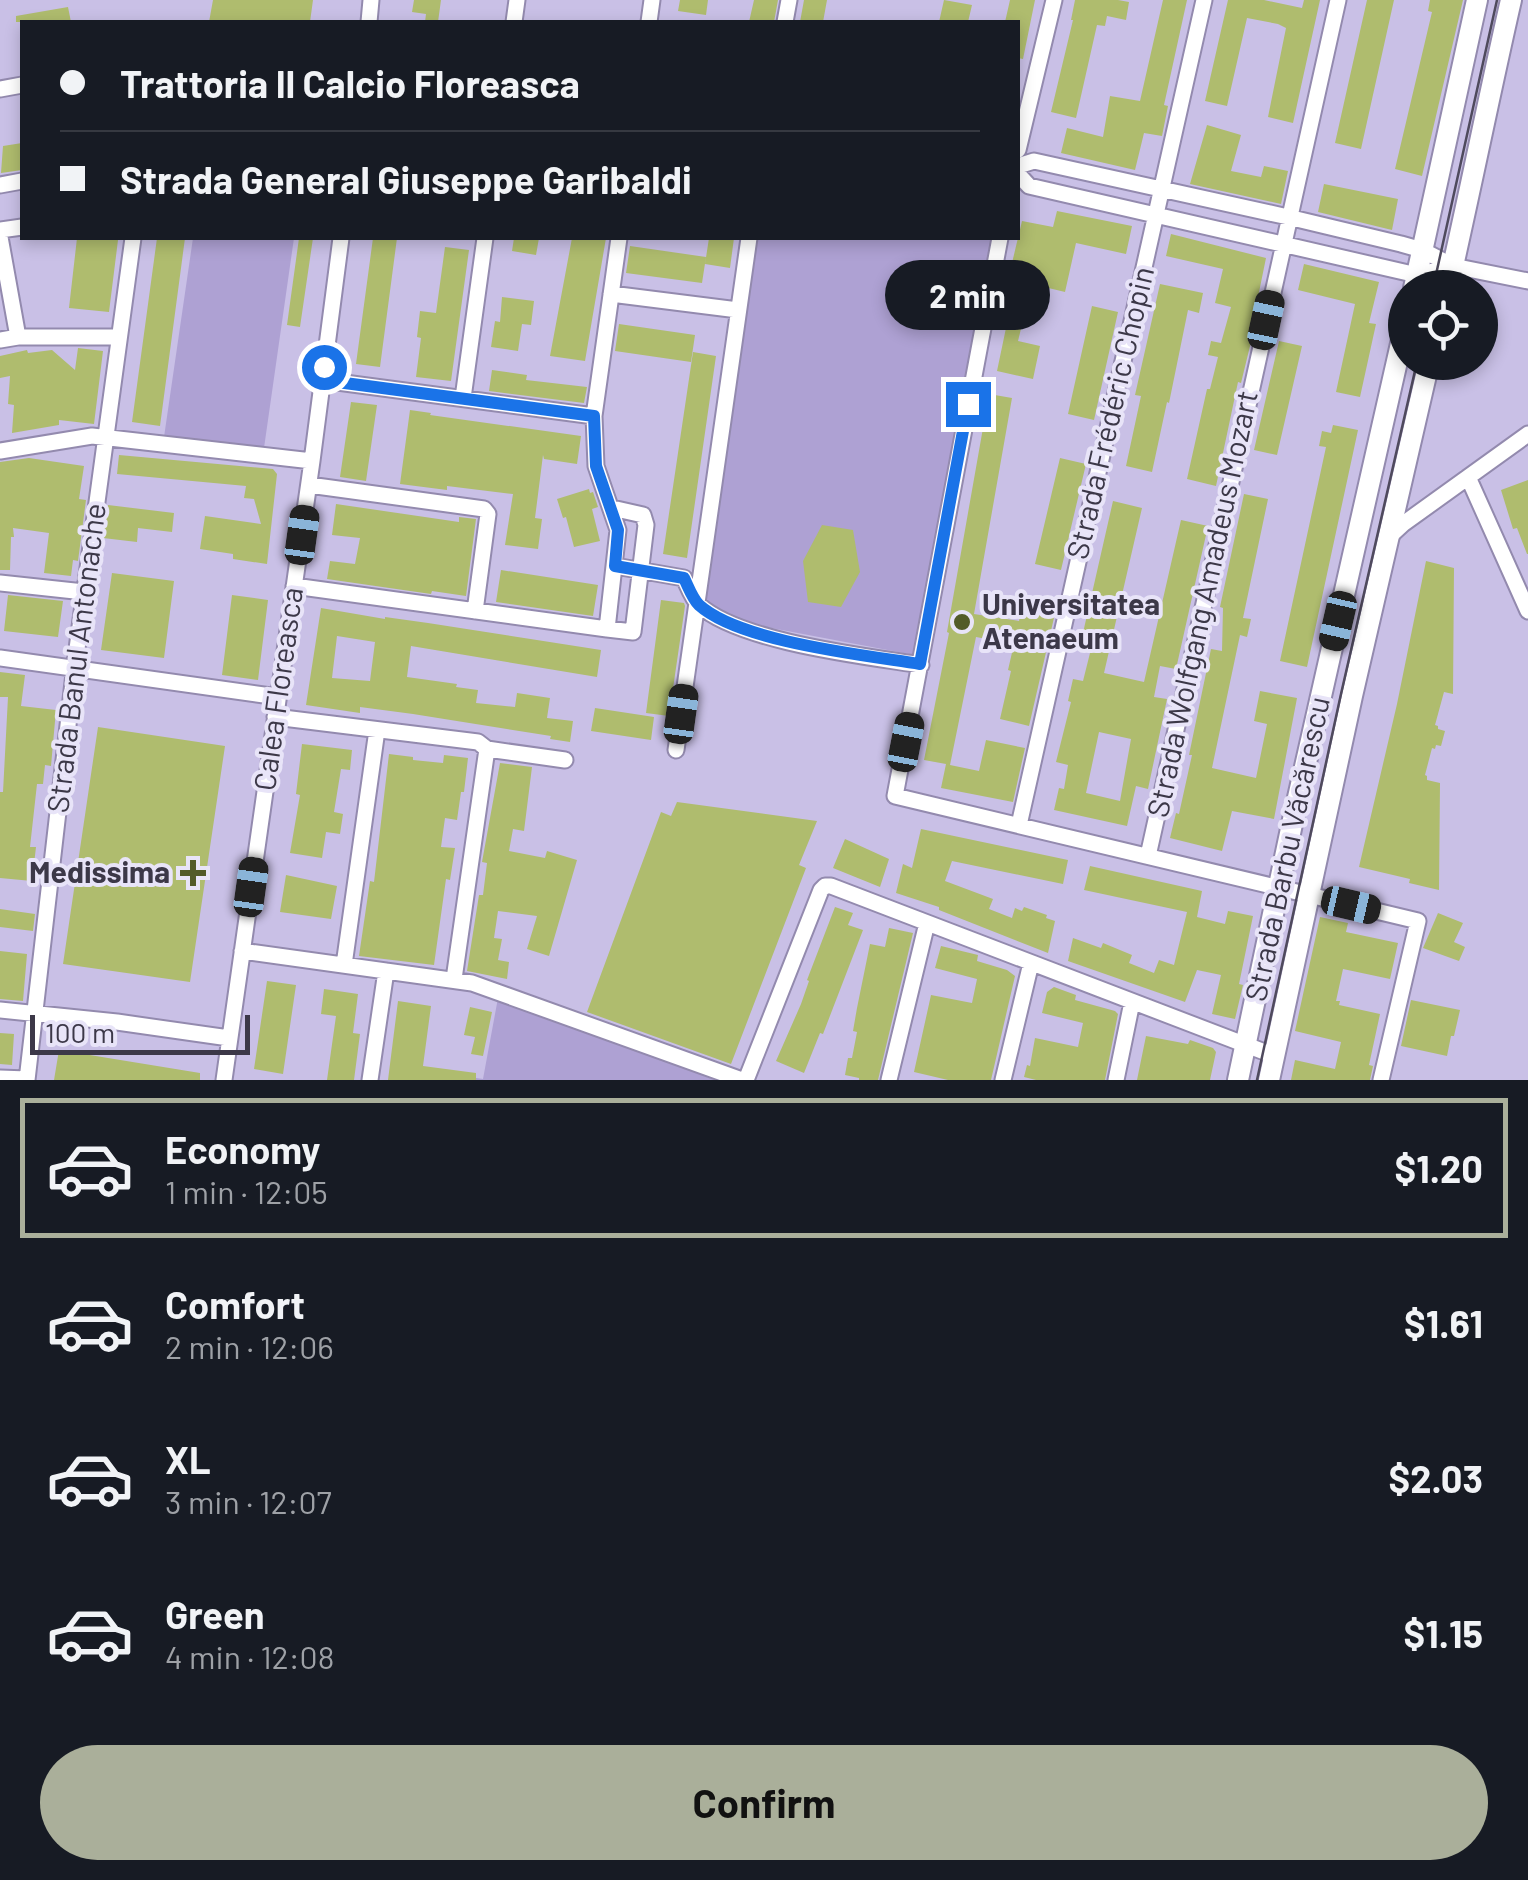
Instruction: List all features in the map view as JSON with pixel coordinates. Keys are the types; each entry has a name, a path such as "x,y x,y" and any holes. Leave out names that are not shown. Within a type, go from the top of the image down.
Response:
{"main road":[{"path":"1417,270 1477,0"},
{"path":"1452,270 1512,0"},
{"name":"Strada Barbu Văcărescu","path":"1238,1080 1393,380"},
{"name":"Strada Barbu Văcărescu","path":"1269,1080 1425,380"}],"street":[{"path":"1020,142 1054,0"},
{"name":"Strada Frédéric Chopin","path":"1019,825 1204,0"},
{"name":"Strada Wolfgang Amadeus Mozart","path":"1148,856 1338,0"},
{"path":"1020,169 1034,161 1288,217 1422,250 1453,266 1528,282"},
{"path":"1020,173 1029,186 1282,244 1388,273"},
{"path":"0,234 18,337"},
{"name":"Strada Banul Antonache","path":"27,1080 84,592 133,240"},
{"name":"Calea Floreasca","path":"224,1080 341,240"},
{"path":"463,398 485,240"},
{"path":"607,629 618,530 596,466 594,416 619,240"},
{"path":"676,750 749,240"},
{"path":"1000,240 895,796 1418,921 1382,1080"},
{"path":"1443,270 1453,266"},
{"path":"611,294 738,310"},
{"path":"0,340 120,337"},
{"path":"322,380 594,416"},
{"path":"1390,536 1528,434"},
{"path":"0,451 106,436 312,461"},
{"path":"1468,477 1528,611"},
{"path":"308,484 484,509 488,514 475,610"},
{"path":"1400,492 1413,501 1440,497"},
{"path":"294,586 634,632 646,524 643,515 612,508"},
{"path":"615,566 684,578 696,603 723,620 763,635 920,664"},
{"path":"0,583 84,592"},
{"path":"0,658 278,697"},
{"path":"276,716 478,742 487,749 565,760"},
{"path":"344,965 377,730"},
{"path":"454,980 487,749"},
{"path":"242,951 454,980 554,1011 744,1080 821,890 832,886 1275,1056"},
{"path":"889,1080 926,923"},
{"path":"1003,1080 1030,963"},
{"path":"370,1080 386,970"},
{"path":"1116,1080 1132,1002"},
{"path":"0,1010 230,1038"},
{"path":"0,1078 27,1080"}],"shaded area":[{"path":"193,240 294,240 263,455 163,444"},
{"path":"758,240 994,240 914,655 755,625 736,619 704,599"},
{"path":"498,998 715,1080 462,1080 463,1076 483,1079"}],"building":[{"path":"213,0 313,0 310,20 209,20"},
{"path":"414,0 441,0 438,20 425,20 426,14 412,12"},
{"path":"680,0 708,0 706,15 678,11"},
{"path":"754,0 778,0 774,20 749,20"},
{"path":"804,0 827,0 823,20 800,20"},
{"path":"944,0 972,5 968,20 939,20"},
{"path":"1010,0 1035,0 1023,59 1020,20 1005,20"},
{"path":"1075,0 1129,2 1126,20 1107,16 1105,26 1097,25 1076,118 1051,112"},
{"path":"1163,0 1187,0 1164,105 1168,106 1162,136 1144,133 1135,170 1061,153 1067,128 1103,137 1110,96 1140,101"},
{"path":"1228,0 1264,0 1302,8 1304,0 1320,0 1293,123 1268,117 1286,28 1278,24 1247,18 1227,106 1205,101"},
{"path":"1367,0 1394,0 1361,149 1335,143"},
{"path":"1430,0 1463,0 1422,176 1395,169 1432,12 1428,11"},
{"path":"68,7 71,20 16,22 16,16"},
{"path":"1207,125 1241,135 1231,171 1261,177 1264,166 1288,171 1281,204 1190,184"},
{"path":"20,143 20,170 1,173 3,146"},
{"path":"1324,184 1398,199 1392,230 1318,212"},
{"path":"1057,211 1132,226 1126,254 1076,243 1065,292 1032,284 1018,341 1040,346 1033,379 997,371 1006,328 997,326 1022,221 1053,227"},
{"path":"1171,234 1266,258 1251,342 1241,383 1238,382 1216,486 1187,479 1218,357 1208,355 1211,341 1221,343 1231,307 1215,303 1223,269 1166,256"},
{"path":"77,240 118,240 109,312 69,308"},
{"path":"157,240 185,240 160,426 132,422"},
{"path":"299,240 313,240 300,327 287,325"},
{"path":"373,240 397,240 380,367 356,364"},
{"path":"514,240 539,240 536,255 512,251"},
{"path":"572,240 606,240 585,361 550,356"},
{"path":"709,240 734,240 730,268 705,264"},
{"path":"630,246 706,257 702,283 626,273"},
{"path":"445,247 469,250 451,381 416,377 420,311 436,313"},
{"path":"1304,264 1379,282 1369,323 1376,324 1360,397 1336,392 1355,304 1298,290"},
{"path":"1160,284 1203,293 1199,313 1188,310 1152,472 1126,466 1141,396 1135,395"},
{"path":"502,297 534,301 531,325 522,324 518,351 491,347 495,321 500,322"},
{"path":"1092,306 1118,312 1094,420 1068,414"},
{"path":"619,324 695,335 691,362 615,351"},
{"path":"1279,341 1302,346 1277,455 1254,450"},
{"path":"78,348 103,351 94,424 59,420 59,425 12,433 10,376 0,378 0,356 52,350 75,370"},
{"path":"693,352 716,356 687,558 663,554"},
{"path":"492,370 527,375 526,380 587,387 584,403 489,391"},
{"path":"989,394 1012,398 974,614 1019,621 1023,602 1056,609 1029,726 1000,719 1014,644 976,637 950,765 979,771 986,740 1025,748 1013,802 941,788 946,764 924,760"},
{"path":"351,402 377,405 366,481 340,477"},
{"path":"410,410 581,436 577,464 544,459 543,455 535,518 542,519 538,549 505,545 513,494 400,484"},
{"path":"1333,425 1358,430 1307,667 1280,661 1326,447 1319,446 1322,431 1331,433"},
{"path":"119,455 273,469 277,474 267,564 200,549 205,516 261,524 254,499 244,498 246,486 117,474"},
{"path":"29,458 84,466 79,499 86,500 78,561 73,560 71,576 44,573 49,533 13,528 10,570 0,570 0,462"},
{"path":"1060,458 1086,464 1061,570 1035,564"},
{"path":"1528,480 1527,554 1517,528 1513,529 1501,490"},
{"path":"589,489 598,507 592,509 600,541 574,547 557,499"},
{"path":"1244,494 1268,499 1243,618 1251,619 1247,637 1240,635 1212,768 1256,778 1267,724 1254,721 1260,691 1297,698 1274,819 1232,811 1222,851 1170,838 1192,755 1211,649 1222,651 1220,607"},
{"path":"1113,501 1142,508 1104,673 1144,682 1181,520 1208,526 1176,669 1160,666 1154,697 1167,699 1148,789 1136,786 1127,826 1054,810 1059,788 1064,789 1068,765 1056,762 1073,679 1083,681 1091,649 1080,646","holes":["1099,732 1131,739 1120,801 1086,793"]},
{"path":"336,504 459,522 459,517 476,519 466,596 327,579 330,561 355,564 360,538 332,535"},
{"path":"108,505 174,513 172,532 138,528 137,542 103,538"},
{"path":"822,525 853,530 860,572 841,607 808,602 803,561"},
{"path":"1426,561 1454,568 1453,694 1444,692 1435,725 1445,731 1441,746 1432,748 1425,775 1427,780 1440,783 1439,890 1359,867"},
{"path":"501,570 598,585 593,616 496,602"},
{"path":"112,573 174,581 164,658 101,650"},
{"path":"8,595 63,601 58,637 4,631"},
{"path":"232,595 268,600 258,680 222,675"},
{"path":"661,600 685,606 669,716 646,713"},
{"path":"321,608 601,650 597,677 411,646 407,677 478,690 476,703 515,707 517,693 550,698 547,718 573,721 570,742 413,714 360,707 360,713 306,705","holes":["337,636 375,642 370,681 332,678"]},
{"path":"0,672 25,675 21,706 56,710 51,766 45,765 43,784 37,784 30,847 36,847 32,881 0,878 0,792 8,697 0,697"},
{"path":"595,708 654,717 651,740 591,731"},
{"path":"98,727 225,746 190,982 63,964"},
{"path":"302,744 352,750 350,770 341,769 334,812 343,814 340,834 326,832 322,858 290,853 300,795 296,794"},
{"path":"389,754 443,763 444,755 468,758 457,820 445,818 441,847 455,848 450,880 446,879 434,965 359,956 370,881 374,882"},
{"path":"500,763 532,767 524,831 513,829 509,851 545,858 547,851 577,860 549,956 527,949 537,916 498,911 494,938 502,939 498,960 509,962 507,979 467,971 479,895 483,895 487,863 482,862"},
{"path":"677,802 817,821 799,865 806,868 731,1064 587,1012 661,812 671,816"},
{"path":"921,829 1068,860 1063,884 952,861 945,881 993,899 989,909 1012,918 1015,908 1022,911 1024,907 1047,915 1055,921 1048,953 896,893 903,864 912,868"},
{"path":"845,839 889,859 880,887 833,868"},
{"path":"1090,866 1202,891 1197,917 1225,924 1228,911 1253,916 1235,1019 1212,1014 1221,975 1197,970 1185,1002 1068,961 1073,938 1101,948 1103,943 1132,955 1129,963 1154,973 1159,960 1174,965 1187,912 1084,890"},
{"path":"286,875 337,886 331,919 280,912"},
{"path":"835,907 853,913 848,925 863,930 804,1073 776,1061"},
{"path":"0,909 35,914 33,931 0,927"},
{"path":"1438,913 1463,923 1454,942 1465,947 1459,961 1423,948"},
{"path":"1320,917 1348,923 1346,932 1398,943 1390,979 1343,969 1336,1001 1380,1014 1369,1065 1373,1066 1370,1080 1291,1080 1295,1060 1335,1069 1341,1042 1295,1031"},
{"path":"889,928 913,933 878,1080 859,1080 845,1075 857,1032 853,1031 857,1008 870,944 885,947"},
{"path":"941,946 978,955 977,961 1015,976 991,1080 948,1080 914,1072 931,995 972,1003 977,979 935,968"},
{"path":"0,951 27,954 23,1001 0,999"},
{"path":"267,981 296,985 283,1074 254,1069"},
{"path":"1054,987 1076,995 1075,1000 1118,1014 1105,1080 1024,1077 1035,1038 1078,1047 1083,1023 1042,1013 1047,992"},
{"path":"324,989 358,994 353,1033 360,1034 354,1080 327,1080 336,1016 321,1014"},
{"path":"1411,1000 1460,1010 1447,1056 1401,1046"},
{"path":"398,1001 431,1006 423,1066 476,1073 476,1080 388,1080"},
{"path":"470,1007 492,1012 483,1056 471,1054 475,1037 464,1035"},
{"path":"0,1033 14,1034 12,1065 0,1064"},
{"path":"1146,1036 1188,1044 1190,1040 1213,1048 1216,1052 1210,1080 1137,1080"},
{"path":"59,1050 200,1073 200,1080 54,1080"}],"tram line":[{"path":"1437,270 1497,0"},
{"path":"1257,1080 1413,380"}],"place":[{"name":"Universitatea Atenaeum","path":"962,622"},
{"name":"Medissima","path":"193,873"}],"route":[{"path":"324,367 322,380 594,416 596,466 618,530 615,566 684,578 696,603 750,631 920,664 968,404"}]}
